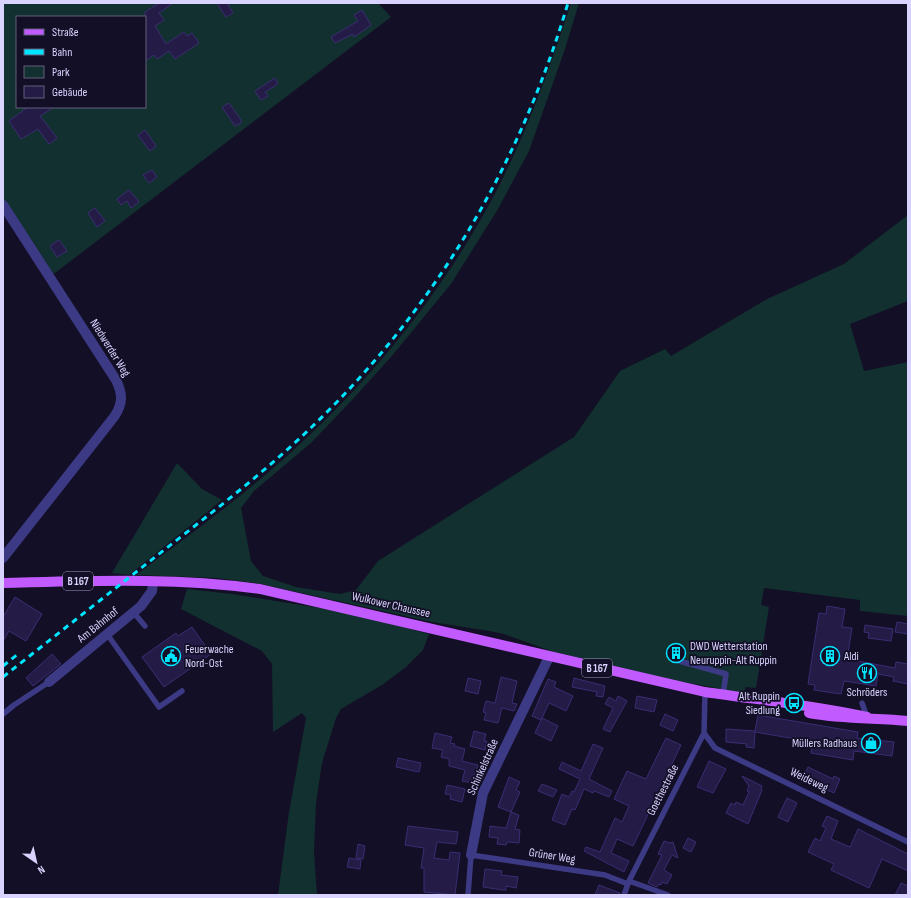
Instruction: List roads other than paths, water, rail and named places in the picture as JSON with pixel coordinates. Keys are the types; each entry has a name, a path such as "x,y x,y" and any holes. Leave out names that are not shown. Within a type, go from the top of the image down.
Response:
{"main road":[{"name":"Wulkower Chaussee","path":"3,582 153,582 234,586 260,589 705,692 766,702 794,704 867,717 908,721"}],"street":[{"name":"Niedwerder Weg","path":"3,205 116,380 121,391 122,400 114,417 3,558"},
{"name":"Am Bahnhof","path":"49,682 134,613 152,591 153,582"},
{"name":"Schinkelstraße","path":"472,855 483,793 549,657"}],"lane":[{"path":"134,613 145,626"},
{"path":"107,634 159,707 182,691"},
{"path":"672,659 726,674 723,695"},
{"path":"3,714 49,682"},
{"name":"Goethestraße","path":"624,895 704,733 705,692"},
{"path":"862,703 867,717"},
{"name":"Weideweg","path":"704,733 715,748 908,842"},
{"name":"Grüner Weg","path":"472,855 605,875 668,895"},
{"name":"Schinkelstraße","path":"468,895 472,855"}],"railway":[{"path":"3,677 254,478 331,408 371,364 409,318 443,270 475,220 503,168 528,115 568,3"},
{"path":"3,666 18,654"}],"place":[{"name":"DWD Wetterstation Neuruppin-Alt Ruppin","path":"676,653"},
{"name":"Feuerwache Nord-Ost","path":"171,656"},
{"name":"Aldi","path":"830,656"},
{"name":"Schröders","path":"867,673"},
{"name":"Alt Ruppin Siedlung","path":"794,703"},
{"name":"Müllers Radhaus","path":"871,743"}]}
